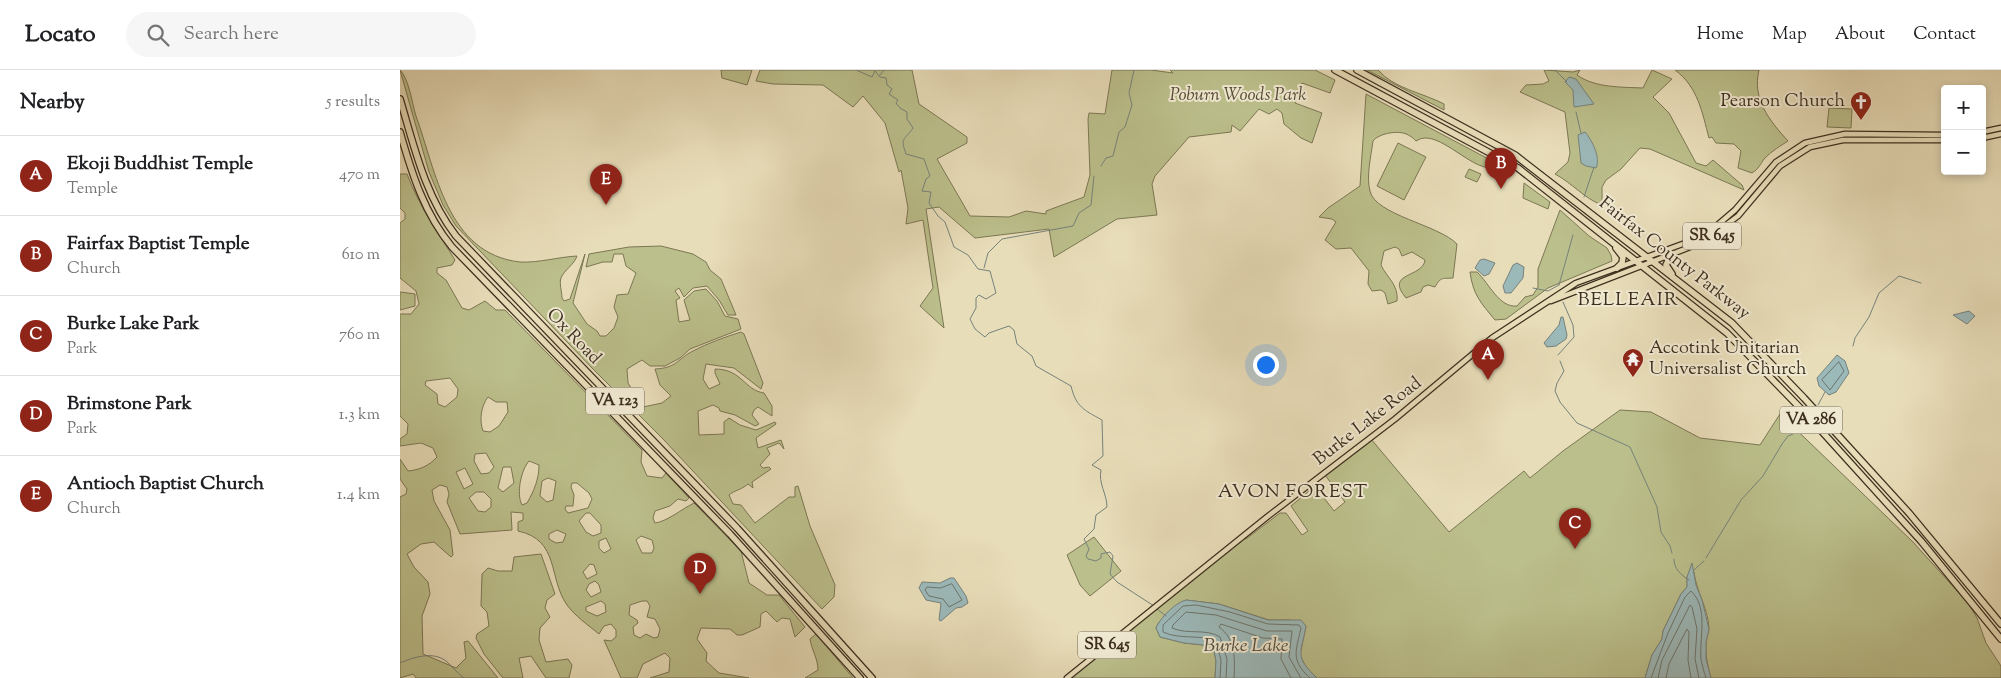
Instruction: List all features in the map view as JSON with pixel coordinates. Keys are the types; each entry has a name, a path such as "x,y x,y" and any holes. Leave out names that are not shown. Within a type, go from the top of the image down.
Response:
{"highway":[{"name":"Fairfax County Parkway","path":"1335,70 1344,71 1508,161 1638,261 1748,352 1921,541 2001,639"},
{"name":"Fairfax County Parkway","path":"1357,70 1515,155 1742,332 1909,513 2001,624"},
{"name":"Ox Road","path":"400,99 425,182 440,212 456,236 742,533 872,678"},
{"name":"Ox Road","path":"400,132 423,201 440,232 452,247 730,534 860,678"},
{"path":"1602,234 1622,254 1622,263 1617,268"},
{"path":"1672,255 1667,262 1668,269 1686,288"}],"main road":[{"path":"1986,131 2001,128"},
{"name":"Burke Lake Road","path":"1067,678 1162,601 1363,445 1492,338 1576,283 1688,242 1714,228 1735,210 1776,162 1805,143 1845,134 1941,135"},
{"path":"1986,137 2001,134"},
{"name":"Burke Lake Road","path":"1546,302 1703,242 1738,216 1780,166 1810,147 1843,140 1941,140"}],"green space":[{"path":"400,70 408,85 438,184 448,207 460,227 476,244 495,256 520,262 534,262 577,256 561,278 560,285 564,301 570,299 585,254 573,303 587,324 597,331 600,336 606,336 614,328 618,317 614,307 617,295 628,294 636,273 626,266 623,254 614,254 612,262 603,262 586,267 589,254 629,247 661,246 693,254 706,262 710,270 721,279 736,315 728,315 719,300 707,286 693,288 684,297 679,288 675,291 680,298 676,300 679,322 690,320 684,300 694,291 706,289 717,301 725,316 738,319 741,329 690,349 680,358 665,366 650,366 642,360 627,369 628,383 643,407 662,403 671,396 660,385 655,369 668,367 693,351 717,340 741,332 744,334 763,383 761,389 734,368 706,364 703,379 709,389 720,384 715,369 731,372 752,388 764,393 772,406 772,416 758,407 752,415 759,424 755,426 735,415 720,411 719,408 713,405 698,411 699,435 724,434 724,422 729,418 740,425 756,430 775,422 776,424 756,438 758,448 781,440 784,449 779,443 767,448 770,454 760,465 763,468 769,467 771,469 752,482 753,488 748,484 729,495 733,504 741,505 755,523 789,497 795,497 795,487 798,486 810,526 835,585 834,597 822,609 663,439 456,226 443,205 429,172"},
{"path":"721,70 752,70 747,85 722,78"},
{"name":"Poburn Woods Park","path":"760,70 912,70 919,104 967,137 967,143 937,159 970,216 1009,217 1026,211 1046,214 1046,211 1084,197 1090,175 1089,113 1105,114 1112,70 1151,70 1173,73 1170,70 1315,70 1335,80 1330,93 1302,83 1295,103 1322,113 1312,143 1301,138 1284,124 1282,113 1277,109 1269,114 1259,109 1240,131 1232,125 1231,132 1189,137 1155,176 1152,184 1157,215 1117,219 1054,257 1049,229 975,238 939,207 926,209 944,328 920,306 933,288 923,220 906,224 908,208 901,170 899,172 885,123 863,96 853,107 823,85 773,84 756,81"},
{"path":"1367,70 1378,70 1400,86 1444,104 1444,110"},
{"path":"1544,70 1573,72 1580,70 1577,75 1584,79 1600,85 1618,87 1643,88 1652,70 1672,79 1653,97 1669,113 1696,163 1706,166 1713,160 1742,185 1744,190 1650,149 1640,148 1621,169 1606,180 1602,187 1602,205 1590,199 1555,174 1568,162 1570,153 1565,112 1520,92 1526,85 1543,84 1549,81"},
{"path":"1675,70 1759,70 1757,81 1760,100 1774,125 1788,141 1768,155 1752,173 1738,168 1741,151 1734,144 1716,143 1712,137 1709,138 1694,92"},
{"path":"1366,94 1496,163 1497,166 1488,168 1479,165 1435,140 1425,138 1416,141 1406,134 1396,132 1385,134 1373,141 1368,179 1370,191 1374,199 1383,207 1437,231 1457,244 1453,278 1444,278 1435,287 1428,285 1423,287 1421,292 1406,298 1400,290 1399,284 1406,276 1423,266 1425,260 1412,252 1402,256 1399,249 1395,247 1384,251 1381,265 1394,286 1397,295 1397,301 1388,304 1385,293 1381,290 1372,291 1368,284 1369,271 1351,248 1336,249 1325,240 1336,222 1332,219 1319,217 1328,208 1360,186"},
{"path":"1829,108 1852,109 1851,128 1827,127"},
{"path":"1398,143 1426,157 1404,200 1377,186"},
{"path":"1469,169 1481,174 1477,182 1465,177"},
{"path":"400,174 407,174 423,208 455,260 452,265 437,268 437,273 446,280 462,308 469,310 485,301 496,310 505,310 642,450 641,462 647,476 662,478 666,473 689,498 686,501 678,499 670,506 655,511 653,518 655,523 669,518 694,503 741,551 749,583 767,595 779,595 805,627 795,637 790,619 782,618 777,622 766,611 761,614 760,627 742,635 737,635 730,629 701,628 697,639 707,653 706,661 719,673 749,678 650,678 669,672 670,658 665,653 643,664 637,678 621,678 604,640 611,641 616,637 616,630 611,624 604,626 599,634 578,617 567,605 561,594 547,551 541,543 531,536 518,531 518,522 523,520 523,513 511,512 512,530 460,534 447,502 449,494 447,487 440,485 432,490 434,501 450,530 453,555 451,557 434,542 421,544 407,554 414,567 428,582 430,594 422,616 423,654 456,668 466,658 464,642 468,641 498,678 416,678 413,674 400,678 400,497 406,494 407,489 400,479 400,459 408,471 424,467 437,457 433,448 421,443 400,446 400,439 407,434 408,424 400,416 400,314 411,314 419,304 416,291 400,278 400,223 405,219 405,213 400,208","holes":["450,378 458,389 457,397 445,407 438,404 437,394 425,385 426,381","488,397 496,402 507,402 508,412 499,426 490,432 483,431 481,422 482,409","486,453 494,467 489,473 481,474 474,461 475,454","529,461 539,465 534,489 527,503 522,505 519,495 522,476","503,467 511,467 514,483 503,492 498,488","465,468 473,484 464,489 456,472","548,478 556,481 553,500 547,502 540,496 542,481","572,483 577,483 589,493 592,499 588,508 568,513 565,509 566,506 573,506 574,495 571,487","476,492 484,492 491,499 491,507 485,512 478,511 469,498","586,513 590,513 601,525 601,533 593,536 586,532 579,521","557,530 566,534 563,542 556,543 549,539 549,534","641,536 652,540 654,548 652,553 642,553 636,540","606,538 611,549 604,553 599,548 599,541","590,564 594,565 597,574 587,579 583,572","595,581 599,585 601,592 591,597 586,590 589,584","601,601 605,604 606,612 597,616 586,611 586,607","647,601 650,606 647,617 655,619 660,629 658,637 654,638 646,634 640,638 634,635 633,627 638,623 637,620 629,615 630,605"]},
{"path":"1524,183 1550,202 1548,209 1523,198"},
{"path":"1560,210 1589,236 1607,248 1612,261 1548,288 1506,319 1495,320 1476,293 1470,272 1477,272 1500,299 1511,306 1517,306 1525,297 1533,295 1538,287 1538,269"},
{"path":"400,292 415,294 415,306 400,310"},
{"path":"1620,410 1651,412 1700,438 1760,445 1780,414 1913,542 1968,603 1977,618 1986,643 2001,666 2001,678 1711,678 1706,652 1709,630 1708,621 1694,572 1687,577 1687,587 1681,594 1663,631 1662,639 1652,655 1645,678 1317,678 1306,668 1300,655 1306,626 1290,620 1269,620 1219,604 1186,600 1159,622 1156,628 1160,637 1184,643 1213,646 1216,661 1215,678 1070,678 1244,538 1246,539 1280,513 1286,513 1302,535 1308,531 1291,506 1315,486 1334,511 1345,502 1325,475 1371,439 1449,532 1524,471 1530,478 1563,451"},
{"path":"1094,537 1121,571 1090,596 1080,585 1067,555"},
{"path":"541,554 555,594 547,600 545,608 550,617 540,628 539,640 546,662 568,659 572,665 569,678 546,678 531,656 519,658 523,678 503,678 484,654 476,638 477,634 489,626 487,612 481,606 482,574 488,568 498,571 512,571 514,557"},
{"path":"816,634 853,678 805,678 818,670 810,639"}],"water":[{"path":"1569,77 1576,79 1594,104 1574,107 1573,90 1565,82"},
{"path":"1585,132 1597,154 1596,168 1581,163 1578,135"},
{"path":"1484,259 1495,263 1489,274 1484,276 1475,268 1480,260"},
{"path":"1517,263 1524,267 1523,278 1511,293 1505,293 1503,286 1513,265"},
{"path":"1969,311 1975,316 1967,324 1953,315"},
{"path":"1561,317 1563,317 1567,335 1566,339 1556,346 1547,347 1544,343 1559,325"},
{"path":"1837,355 1845,361 1849,373 1836,392 1829,395 1819,386 1817,378"},
{"path":"1692,563 1696,585 1702,600 1709,629 1706,643 1706,659 1711,678 1645,678 1652,655 1662,639 1663,631 1681,594 1687,587 1687,577"},
{"path":"954,578 966,596 968,603 956,608 941,621 939,620 941,603 926,600 919,588 922,582 940,583"},
{"name":"Burke Lake","path":"1186,600 1219,604 1268,620 1301,620 1306,626 1301,649 1302,659 1317,678 1215,678 1216,661 1213,646 1184,643 1160,637 1156,628 1169,611"}],"waterway":[{"path":"856,70 872,77 875,71 880,77 886,78 887,85 892,89 889,94 898,100 896,103 907,112 907,119 913,128 903,142 906,154 924,159 930,176 926,179 922,191 931,192 929,203 945,222 954,247 968,255 978,269 990,271 996,293 986,299 979,295 976,298 976,308 970,319 975,329 985,337 989,333 1009,326 1014,330 1017,344 1032,356 1036,366 1071,386 1078,403 1102,420 1103,456 1092,465 1101,470 1100,475 1107,507 1096,515 1094,529 1084,539 1089,549 1086,556 1088,559 1096,561 1101,558 1101,554 1110,552 1113,556 1110,574 1117,582 1154,606"},
{"path":"880,75 884,70"},
{"path":"1101,166 1106,158 1113,156 1119,132 1125,127 1132,105 1129,93 1134,70"},
{"path":"1555,70 1567,82"},
{"path":"1576,112 1581,133"},
{"path":"1584,197 1594,167"},
{"path":"984,268 988,253 1002,239 1073,226 1079,213 1091,205 1094,176"},
{"path":"1559,285 1573,235"},
{"path":"1853,346 1855,338 1869,317 1879,293 1899,276 1921,283"},
{"path":"1533,288 1548,291 1559,285"},
{"path":"1558,355 1574,337 1573,325 1563,302"},
{"path":"1560,361 1564,371 1555,391 1560,402 1577,423 1630,447 1657,507 1661,532 1672,553"},
{"path":"1818,405 1825,392"},
{"path":"1804,429 1809,424"},
{"path":"1706,558 1741,500 1763,476 1782,444 1788,436 1800,431"},
{"path":"1674,559 1678,571 1689,580"},
{"path":"1694,570 1704,561"},
{"path":"1157,609 1166,616"},
{"path":"400,663 417,657 435,656 446,661 464,678"}],"place":[{"name":"Pearson Church","path":"1861,121"},
{"name":"Fairfax Baptist Temple","path":"1501,189"},
{"name":"Antioch Baptist Church","path":"606,205"},
{"name":"Accotink Unitarian Universalist Church","path":"1633,378"},
{"name":"Ekoji Buddhist Temple","path":"1488,380"},
{"name":"Burke Lake Park","path":"1575,549"},
{"name":"Brimstone Park","path":"700,594"}],"district":[{"name":"BELLEAIR","path":"1628,300"},
{"name":"AVON FOREST","path":"1293,492"}]}
